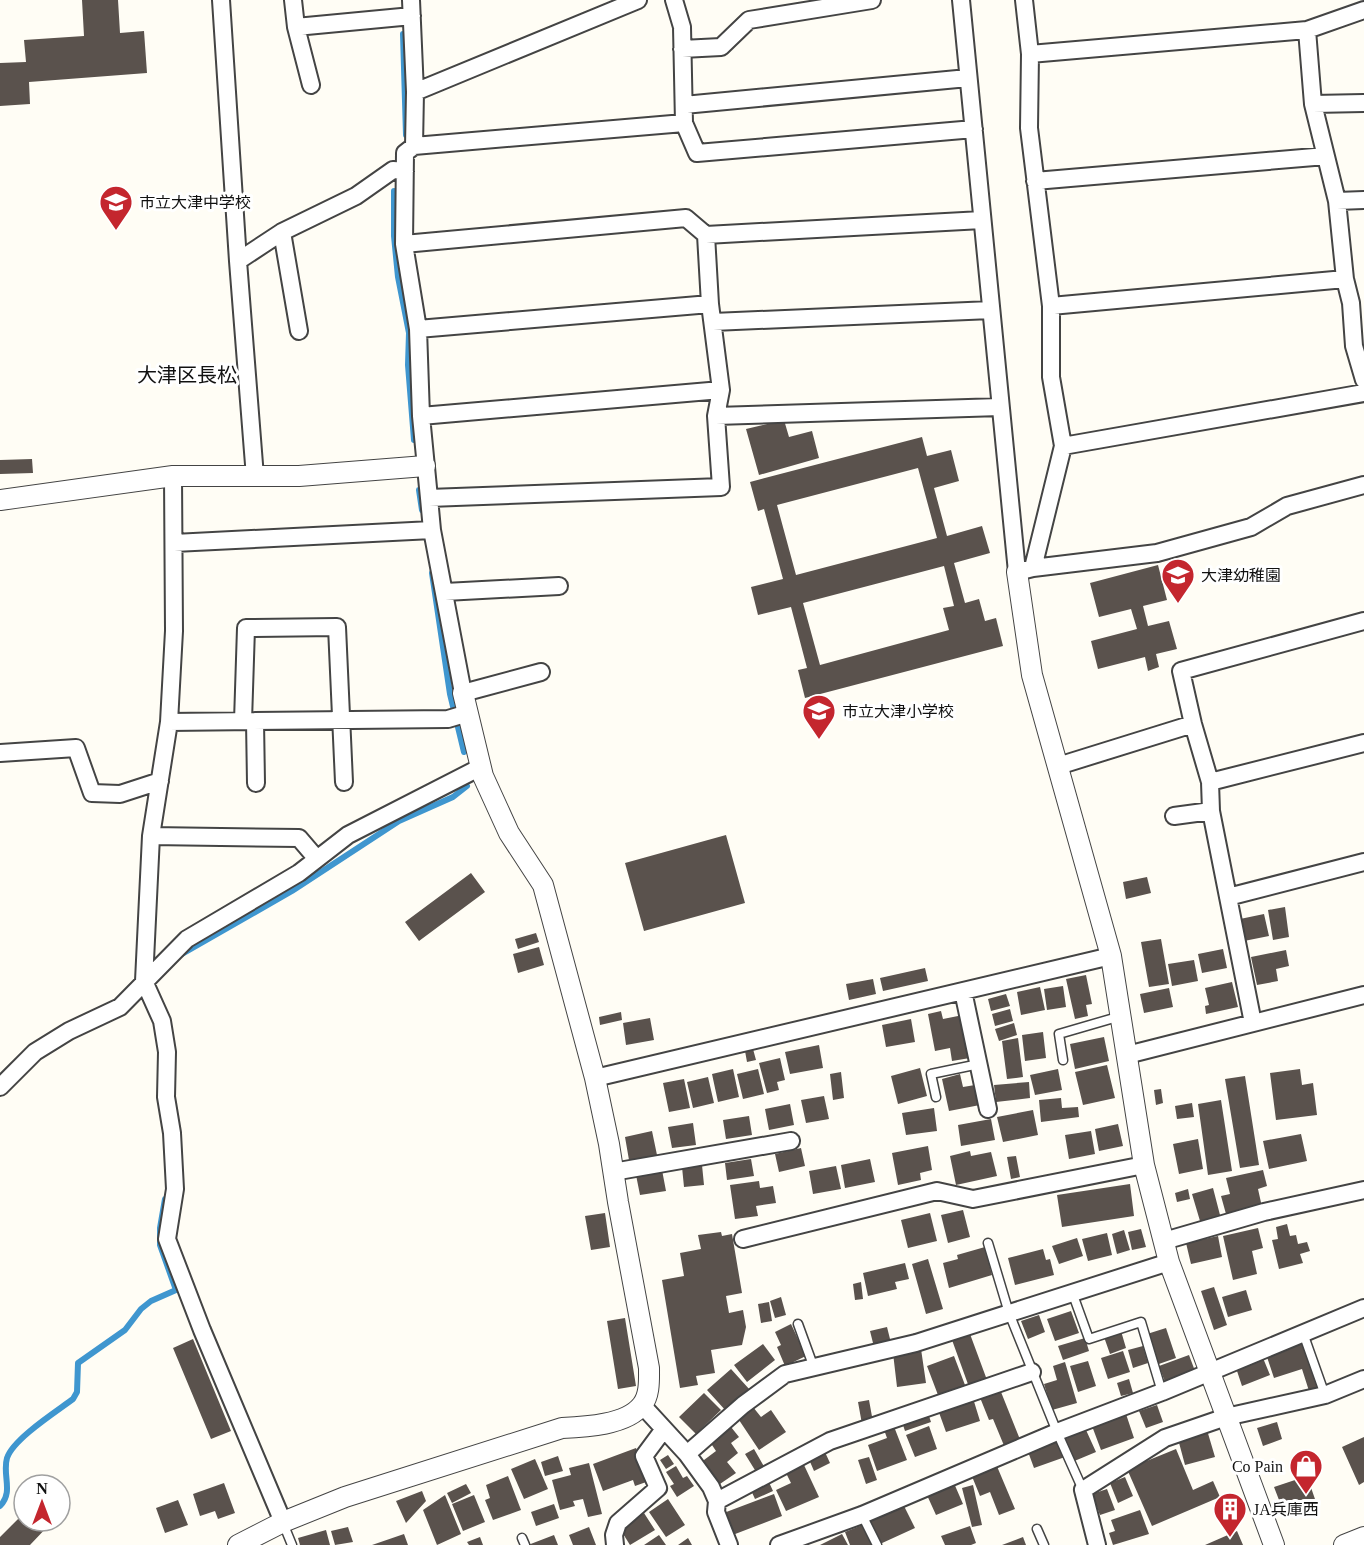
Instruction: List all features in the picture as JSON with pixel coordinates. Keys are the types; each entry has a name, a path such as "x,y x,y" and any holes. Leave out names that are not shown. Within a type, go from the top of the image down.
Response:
{"street":[{"path":"221,0 255,477"},
{"path":"293,0 296,27 311,85"},
{"path":"415,92 638,0"},
{"path":"674,0 682,27 684,123 697,153 974,129"},
{"path":"682,49 721,47 749,20 872,0"},
{"path":"961,0 1000,407 1025,570 1032,675 1112,956 1144,1165 1169,1262 1274,1545"},
{"path":"1024,0 1030,54 1029,128 1051,306 1051,377 1063,446 1025,570"},
{"path":"296,27 411,8 415,92 414,146"},
{"path":"1030,54 1307,30 1364,10"},
{"path":"1307,30 1313,104 1337,201 1345,279 1358,302 1354,346 1364,380"},
{"path":"684,105 968,78"},
{"path":"1313,104 1364,103"},
{"path":"238,1545 283,1522 345,1497 562,1428 585,1427 616,1421 631,1414 642,1405 649,1389 649,1368 609,1144 543,885 509,833 479,768 463,693 432,530 425,466 418,329 404,244 405,153 414,146 684,123"},
{"path":"1035,181 1326,156"},
{"path":"238,261 282,232 356,196 393,170 405,171"},
{"path":"1337,201 1364,200"},
{"path":"404,244 686,218 706,235 982,220"},
{"path":"282,232 299,332"},
{"path":"429,498 721,487 716,416 721,390 710,303 706,235"},
{"path":"1051,306 1345,279"},
{"path":"418,329 710,303"},
{"path":"713,322 991,310"},
{"path":"421,416 721,390"},
{"path":"1063,446 1364,393"},
{"path":"716,416 1000,407"},
{"path":"0,500 172,476 299,476 425,466"},
{"path":"172,476 174,631 169,722 151,836 144,981 162,1021 167,1052 166,1097 172,1133 175,1189 167,1239 198,1320 283,1522"},
{"path":"1025,570 1157,553 1251,527 1287,506 1364,485"},
{"path":"174,543 432,530"},
{"path":"445,592 559,586"},
{"path":"1253,1023 1211,811 1210,782 1181,671 1364,621"},
{"path":"256,783 249,721 246,628 337,627 344,782"},
{"path":"463,693 542,672"},
{"path":"169,722 448,719 468,713"},
{"path":"1058,766 1193,724"},
{"path":"1210,782 1364,743"},
{"path":"0,753 76,748 92,793 120,794 160,781"},
{"path":"0,1087 35,1052 69,1031 120,1007 187,939 299,873 348,835 479,768"},
{"path":"1174,816 1211,811"},
{"path":"151,836 299,838 317,859"},
{"path":"1228,897 1364,862"},
{"path":"594,1078 1112,956"},
{"path":"963,991 988,1109"},
{"path":"1127,1055 1364,995"},
{"path":"613,1172 791,1141"},
{"path":"743,1239 937,1191 973,1199 1144,1165"},
{"path":"1164,1241 1264,1212 1364,1190"},
{"path":"687,1454 742,1405 785,1374 916,1343 1169,1262"},
{"path":"779,1545 862,1515 1057,1432 1162,1392 1364,1308"},
{"path":"717,1501 830,1442 1032,1372"},
{"path":"1097,1545 1083,1490 1165,1438 1226,1417 1325,1395 1364,1379"},
{"path":"642,1405 687,1454 711,1487 717,1501 716,1512 729,1545"},
{"path":"615,1545 614,1535 618,1523 658,1488 644,1456 664,1429"},
{"path":"1344,1545 1364,1537"}],"lane":[{"path":"1063,1060 1059,1034 1122,1016"},
{"path":"936,1097 931,1074 979,1064"},
{"path":"988,1243 1009,1312 1032,1372 1083,1490"},
{"path":"1072,1292 1089,1339 1141,1322 1162,1392"},
{"path":"798,1323 814,1368"},
{"path":"1303,1333 1325,1395"},
{"path":"862,1515 877,1545"},
{"path":"283,1522 292,1545"},
{"path":"1037,1529 1044,1545"}],"building":[{"path":"82,0 118,0 120,33 144,31 147,73 29,82 30,104 0,106 0,63 26,62 24,40 84,36"},
{"path":"784,420 789,437 812,431 819,458 759,475 746,429"},
{"path":"922,437 927,456 951,450 959,481 934,488 947,536 982,526 990,553 954,563 965,603 979,599 985,621 996,618 1003,646 805,698 798,670 807,668 791,607 758,615 751,587 783,579 764,509 758,511 750,482","holes":["918,468 937,538 796,575 777,505","944,566 954,606 943,608 949,630 820,665 803,603"]},
{"path":"32,459 33,473 0,474 0,460"},
{"path":"1158,565 1167,600 1143,606 1148,626 1169,621 1177,649 1156,654 1159,667 1148,671 1145,657 1098,669 1091,641 1137,629 1131,609 1099,617 1090,583"},
{"path":"726,835 745,903 644,931 625,863"},
{"path":"471,873 485,892 419,941 405,922"},
{"path":"1147,877 1151,893 1126,899 1123,882"},
{"path":"1285,907 1289,937 1273,940 1268,910"},
{"path":"1264,914 1269,936 1244,941 1240,919"},
{"path":"536,933 539,942 518,949 515,939"},
{"path":"1161,939 1169,984 1149,987 1141,942"},
{"path":"539,947 544,965 518,973 513,954"},
{"path":"1223,949 1227,968 1202,973 1198,954"},
{"path":"1286,950 1289,966 1276,969 1278,981 1257,985 1251,957"},
{"path":"1194,960 1198,981 1172,986 1168,964"},
{"path":"925,968 928,981 883,991 880,978"},
{"path":"1086,975 1092,1004 1086,1005 1088,1016 1075,1019 1066,979"},
{"path":"873,979 876,994 849,1000 846,984"},
{"path":"1232,982 1238,1007 1206,1014 1205,1006 1209,1005 1205,988"},
{"path":"1063,986 1066,1007 1047,1010 1044,989"},
{"path":"1040,987 1045,1010 1021,1015 1017,992"},
{"path":"1169,988 1173,1007 1144,1013 1140,994"},
{"path":"1006,994 1010,1006 991,1011 988,999"},
{"path":"1010,1009 1013,1021 995,1026 992,1014"},
{"path":"941,1011 943,1019 963,1015 970,1058 952,1061 950,1048 935,1051 928,1014"},
{"path":"621,1012 622,1020 600,1025 599,1017"},
{"path":"650,1018 654,1040 626,1045 623,1023"},
{"path":"911,1019 915,1042 886,1047 882,1025"},
{"path":"1014,1023 1017,1035 999,1041 995,1029"},
{"path":"1043,1032 1046,1058 1025,1061 1022,1035"},
{"path":"1104,1037 1109,1061 1075,1069 1070,1044"},
{"path":"1018,1038 1023,1077 1007,1079 1002,1041"},
{"path":"819,1045 823,1068 790,1074 785,1052"},
{"path":"753,1049 756,1060 747,1062 745,1051"},
{"path":"780,1058 785,1080 777,1082 779,1090 767,1093 759,1063"},
{"path":"1107,1065 1115,1098 1083,1105 1075,1072"},
{"path":"920,1068 927,1096 898,1104 891,1076"},
{"path":"733,1069 739,1097 718,1102 712,1074"},
{"path":"758,1069 764,1094 743,1099 737,1074"},
{"path":"1058,1069 1062,1090 1035,1095 1030,1075"},
{"path":"1300,1069 1302,1085 1313,1083 1317,1115 1276,1120 1270,1073"},
{"path":"841,1072 844,1098 833,1100 830,1074"},
{"path":"960,1074 963,1087 975,1085 980,1105 949,1111 942,1079"},
{"path":"1245,1076 1259,1165 1240,1168 1225,1079"},
{"path":"708,1077 714,1103 693,1108 687,1082"},
{"path":"684,1079 690,1108 669,1112 663,1083"},
{"path":"1029,1082 1030,1098 996,1102 994,1085"},
{"path":"1161,1089 1163,1103 1156,1105 1154,1090"},
{"path":"824,1096 829,1119 806,1123 801,1100"},
{"path":"1061,1098 1062,1108 1078,1107 1079,1117 1041,1122 1039,1100"},
{"path":"1221,1100 1232,1171 1208,1175 1198,1104"},
{"path":"1192,1103 1194,1117 1177,1119 1175,1106"},
{"path":"790,1104 794,1125 769,1130 765,1109"},
{"path":"934,1108 937,1131 906,1135 902,1113"},
{"path":"1033,1110 1038,1135 1003,1142 997,1117"},
{"path":"749,1116 752,1135 726,1139 723,1120"},
{"path":"991,1119 995,1140 961,1146 958,1125"},
{"path":"693,1123 696,1145 672,1148 668,1127"},
{"path":"1118,1124 1123,1146 1099,1151 1095,1129"},
{"path":"652,1131 657,1155 629,1160 625,1137"},
{"path":"1091,1131 1095,1154 1069,1159 1065,1135"},
{"path":"1301,1134 1307,1161 1269,1169 1263,1141"},
{"path":"1198,1139 1203,1169 1179,1174 1173,1144"},
{"path":"928,1146 932,1170 920,1173 921,1180 898,1185 892,1153"},
{"path":"801,1148 805,1166 779,1172 775,1154"},
{"path":"970,1151 971,1156 991,1152 997,1176 956,1185 950,1156"},
{"path":"1016,1156 1020,1177 1011,1179 1007,1157"},
{"path":"751,1159 754,1176 727,1180 725,1163"},
{"path":"870,1159 875,1182 845,1188 841,1165"},
{"path":"702,1165 704,1185 684,1187 682,1167"},
{"path":"836,1166 841,1189 813,1194 809,1171"},
{"path":"662,1170 666,1191 640,1195 636,1175"},
{"path":"1263,1170 1267,1186 1258,1189 1262,1207 1226,1214 1221,1196 1230,1194 1226,1178"},
{"path":"759,1181 760,1188 773,1186 776,1203 756,1206 758,1216 735,1219 730,1185"},
{"path":"1130,1184 1134,1216 1062,1227 1057,1195"},
{"path":"1213,1188 1220,1215 1200,1221 1192,1194"},
{"path":"1188,1189 1190,1199 1177,1202 1175,1193"},
{"path":"963,1210 970,1237 948,1243 941,1215"},
{"path":"605,1213 610,1247 591,1250 585,1216"},
{"path":"930,1213 937,1241 908,1248 901,1220"},
{"path":"1287,1224 1290,1236 1296,1235 1298,1244 1307,1242 1310,1251 1300,1254 1303,1263 1279,1269 1272,1240 1278,1239 1276,1227"},
{"path":"1258,1228 1263,1248 1252,1251 1257,1274 1233,1280 1223,1236"},
{"path":"1141,1229 1146,1247 1132,1250 1128,1232"},
{"path":"1124,1230 1130,1250 1117,1254 1112,1234"},
{"path":"721,1232 722,1236 732,1234 742,1293 726,1296 729,1313 743,1310 746,1327 742,1345 711,1350 715,1373 696,1376 698,1385 680,1388 662,1280 684,1276 680,1253 701,1249 698,1235"},
{"path":"1107,1233 1112,1255 1088,1261 1082,1239"},
{"path":"1218,1236 1222,1257 1191,1264 1186,1243"},
{"path":"1077,1238 1083,1256 1059,1264 1052,1246"},
{"path":"985,1247 992,1275 949,1288 943,1263 958,1259 957,1255"},
{"path":"1043,1249 1046,1260 1050,1259 1054,1275 1015,1285 1008,1258"},
{"path":"928,1259 943,1309 926,1314 912,1264"},
{"path":"905,1263 909,1279 895,1282 897,1289 868,1296 863,1273"},
{"path":"861,1282 863,1299 855,1300 853,1284"},
{"path":"1214,1287 1227,1325 1214,1330 1201,1291"},
{"path":"1246,1290 1252,1310 1228,1317 1222,1297"},
{"path":"781,1297 786,1315 775,1318 770,1301"},
{"path":"769,1302 772,1321 761,1323 758,1304"},
{"path":"1071,1311 1079,1333 1055,1341 1047,1319"},
{"path":"1039,1315 1045,1332 1028,1339 1021,1321"},
{"path":"625,1318 636,1386 618,1389 607,1321"},
{"path":"791,1324 806,1356 785,1366 777,1347 781,1345 775,1332"},
{"path":"887,1327 891,1343 874,1347 870,1331"},
{"path":"1166,1328 1176,1358 1156,1365 1147,1334"},
{"path":"1121,1331 1126,1348 1110,1354 1104,1337"},
{"path":"970,1334 987,1380 969,1387 952,1340"},
{"path":"1085,1338 1089,1351 1063,1360 1058,1346"},
{"path":"193,1339 231,1431 211,1439 173,1348"},
{"path":"1303,1342 1318,1388 1309,1391 1302,1369 1274,1378 1266,1354"},
{"path":"763,1344 775,1360 747,1382 734,1365"},
{"path":"1143,1346 1148,1363 1133,1368 1128,1350"},
{"path":"921,1349 926,1383 897,1387 893,1353"},
{"path":"1123,1351 1130,1372 1108,1379 1101,1358"},
{"path":"1189,1355 1195,1371 1165,1382 1159,1366"},
{"path":"954,1356 965,1385 938,1395 927,1366"},
{"path":"1263,1358 1270,1375 1242,1386 1236,1368"},
{"path":"1088,1361 1096,1386 1078,1392 1070,1366"},
{"path":"1065,1362 1077,1403 1052,1410 1044,1384 1057,1380 1053,1366"},
{"path":"731,1369 750,1390 726,1411 707,1390"},
{"path":"1129,1379 1133,1393 1121,1396 1117,1383"},
{"path":"999,1387 1021,1442 1005,1448 993,1419 989,1420 979,1395"},
{"path":"704,1393 721,1410 696,1434 679,1417"},
{"path":"972,1395 980,1421 946,1432 937,1407"},
{"path":"869,1400 873,1422 862,1424 858,1402"},
{"path":"1157,1405 1163,1422 1146,1428 1139,1411"},
{"path":"753,1407 761,1417 771,1410 786,1432 759,1450 737,1417"},
{"path":"927,1410 931,1422 905,1431 901,1419"},
{"path":"1126,1414 1134,1438 1101,1450 1092,1426"},
{"path":"1277,1422 1282,1439 1263,1446 1257,1428"},
{"path":"893,1424 907,1460 877,1471 868,1445 887,1438 883,1427"},
{"path":"929,1426 937,1449 915,1457 906,1435"},
{"path":"731,1427 739,1437 731,1443 738,1453 727,1462 736,1473 717,1486 700,1463 716,1451 710,1442"},
{"path":"1086,1430 1096,1452 1072,1462 1063,1440"},
{"path":"1207,1430 1215,1457 1185,1465 1178,1439"},
{"path":"1364,1437 1364,1482 1359,1485 1342,1447"},
{"path":"1058,1438 1065,1457 1034,1468 1027,1449"},
{"path":"636,1448 649,1481 635,1486 633,1480 603,1491 593,1464"},
{"path":"754,1449 766,1470 758,1475 745,1454"},
{"path":"1176,1449 1193,1490 1213,1481 1220,1497 1152,1526 1127,1469"},
{"path":"824,1450 830,1463 814,1471 808,1457"},
{"path":"668,1455 674,1464 666,1469 660,1460"},
{"path":"558,1456 563,1471 545,1476 541,1462"},
{"path":"869,1457 877,1480 866,1484 858,1460"},
{"path":"535,1459 548,1489 524,1499 511,1469"},
{"path":"589,1463 602,1514 588,1517 583,1499 573,1501 575,1506 560,1510 552,1480 571,1475 569,1468"},
{"path":"996,1464 1015,1509 999,1515 990,1492 980,1496 971,1474"},
{"path":"804,1465 819,1497 786,1511 776,1490 791,1483 786,1473"},
{"path":"676,1466 683,1478 687,1476 694,1486 677,1497 670,1486 674,1484 666,1472"},
{"path":"508,1476 521,1510 493,1520 485,1500 490,1498 486,1485"},
{"path":"1307,1476 1316,1502 1284,1513 1274,1487"},
{"path":"1125,1477 1133,1496 1118,1503 1110,1483"},
{"path":"768,1480 773,1491 755,1499 750,1488"},
{"path":"953,1481 963,1504 936,1515 926,1493"},
{"path":"224,1483 235,1513 218,1519 215,1511 200,1516 193,1494"},
{"path":"466,1484 471,1493 452,1503 447,1493"},
{"path":"973,1485 982,1525 972,1527 962,1488"},
{"path":"1107,1489 1115,1510 1100,1515 1092,1494"},
{"path":"422,1491 426,1501 406,1523 396,1501"},
{"path":"774,1494 782,1516 730,1536 721,1514"},
{"path":"445,1495 461,1534 437,1545 423,1510"},
{"path":"474,1495 485,1522 463,1531 452,1504"},
{"path":"668,1499 685,1525 666,1537 649,1512"},
{"path":"178,1500 188,1525 165,1533 156,1508"},
{"path":"554,1504 559,1518 536,1526 531,1512"},
{"path":"904,1506 915,1528 880,1544 870,1521"},
{"path":"1140,1510 1149,1534 1113,1545 1109,1533 1115,1531 1111,1520"},
{"path":"644,1513 655,1530 630,1545 620,1529"},
{"path":"865,1524 874,1545 850,1545 845,1532"},
{"path":"12,1525 12,1533 41,1533 30,1545 0,1545 0,1537"},
{"path":"970,1526 976,1543 945,1545 941,1536"},
{"path":"348,1527 353,1542 335,1545 331,1531"},
{"path":"589,1527 596,1545 573,1545 569,1535"},
{"path":"326,1530 330,1545 300,1545 298,1538"},
{"name":"JA兵庫西","path":"1237,1531 1243,1545 1205,1545"},
{"path":"404,1534 408,1545 372,1545"},
{"path":"842,1534 848,1545 820,1545"},
{"path":"554,1535 558,1545 528,1545"},
{"path":"659,1535 666,1545 644,1545"},
{"path":"480,1537 483,1545 469,1545 467,1542"},
{"path":"1023,1537 1026,1545 1002,1545"},
{"path":"688,1538 692,1545 678,1545"}],"waterway":[{"path":"403,34 406,135"},
{"path":"394,191 394,236 398,277 409,333 408,365 414,440"},
{"path":"419,490 422,510"},
{"path":"432,573 450,694 464,752"},
{"path":"182,954 292,891 399,821 453,797 467,786"},
{"path":"0,1506 7,1489 7,1458 18,1442 73,1399 77,1392 78,1363 125,1330 141,1309 151,1301 176,1290 160,1245 160,1228 165,1199"}],"place":[{"name":"市立大津中学校","path":"116,231"},
{"name":"大津幼稚園","path":"1178,604"},
{"name":"市立大津小学校","path":"819,740"},
{"name":"Co Pain","path":"1306,1495"},
{"name":"JA兵庫西","path":"1230,1538"}],"district":[{"name":"大津区長松","path":"187,375"}]}
